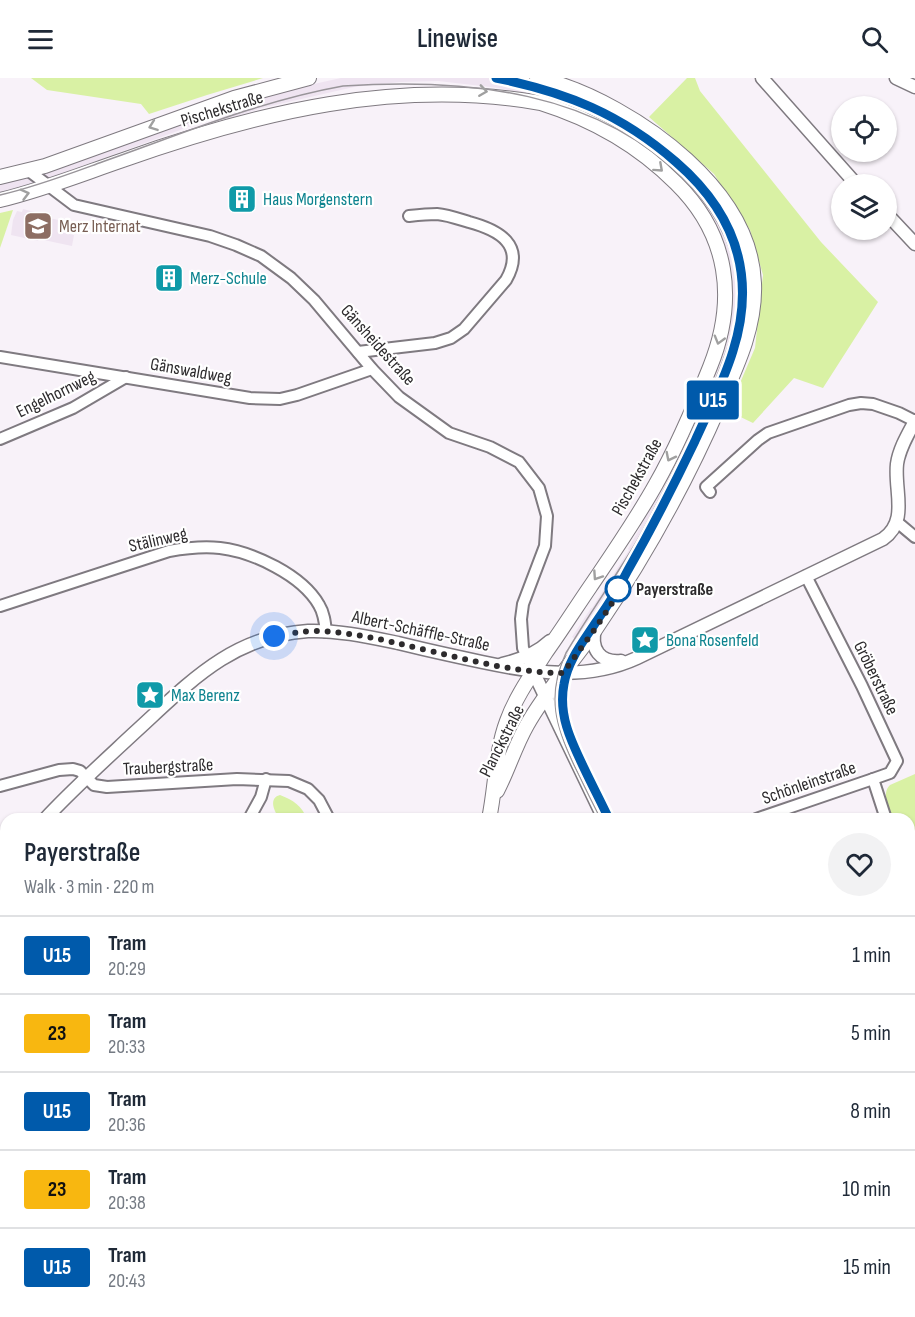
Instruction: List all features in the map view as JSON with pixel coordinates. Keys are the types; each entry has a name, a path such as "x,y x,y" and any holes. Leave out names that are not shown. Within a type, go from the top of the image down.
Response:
{"main road":[{"name":"Pischekstraße","path":"0,177 29,171 234,98 309,78"},
{"path":"537,78 615,109 674,148 718,191 733,215 748,250 754,281 753,308 746,339 707,435 679,492 645,552 595,629 546,697"},
{"name":"Pischekstraße","path":"0,200 49,186 271,112 340,95 400,87 466,89 524,98 567,112 606,130 656,164 689,197 712,233 721,259 726,289 722,331 712,364 657,483 533,671"},
{"name":"Planckstraße","path":"490,813 497,754 506,721 533,671"},
{"name":"Planckstraße","path":"492,802 526,726 546,697"}],"street":[{"path":"762,78 847,174"},
{"path":"896,78 915,87"},
{"name":"Gänsheidestraße","path":"29,171 70,202 79,206 210,236 236,244 261,256 291,278 314,300 372,369 399,397 449,433 490,447 519,462 538,488 547,516 545,546 522,608 522,641 526,657 601,813"},
{"path":"358,352 435,343 451,338 464,329 509,274 512,266 510,246 501,235 492,229 440,214 409,216"},
{"path":"897,225 915,244"},
{"name":"Gänswaldweg","path":"0,357 250,398 280,399 372,369"},
{"name":"Engelhornweg","path":"0,439 73,408 126,377"},
{"path":"533,671 585,672 620,665 891,534 897,522 899,507 897,461 915,421 873,404 861,403 780,428 758,440 706,487 710,492"},
{"path":"897,522 915,537"},
{"name":"Stälinweg","path":"0,606 169,551 194,547 218,548 259,560 280,570 300,584 320,607 325,617 326,632"},
{"name":"Gröberstraße","path":"806,576 897,761 890,773 873,779"},
{"path":"595,629 594,643 597,652 603,658 615,662 637,658"},
{"path":"495,665 526,657 542,648 561,630"},
{"name":"Albert-Schäffle-Straße","path":"51,813 86,777 197,675 236,650 274,636 293,633 347,633 533,671"},
{"name":"Albert-Schäffle-Straße","path":"510,662 519,654 522,641"},
{"path":"563,673 559,700 565,737"},
{"name":"Traubergstraße","path":"0,786 66,769 77,770 93,785 107,787 266,779 289,781 308,789 319,800 326,813"},
{"path":"252,813 261,797 266,779"},
{"path":"873,779 884,813"},
{"name":"Schönleinstraße","path":"774,813 873,779"}],"shaded area":[{"path":"341,78 509,78 528,81 576,97 643,132 676,158 711,194 731,224 743,254 746,271 747,310 739,344 694,451 630,561 578,641 572,637 629,550 641,526 638,524 711,382 727,339 732,308 731,273 727,256 715,226 689,187 539,97 499,88 438,81 354,87 262,108 224,120 221,115 47,179 40,174 213,111 264,95"},
{"path":"29,177 37,182 0,192 0,184"},
{"name":"Merz Internat","path":"23,209 35,212 35,215 63,221 60,232 74,235 72,246 11,235 17,211 22,212"}],"green space":[{"path":"31,78 263,78 149,114 141,104 47,90"},
{"path":"687,78 695,78 700,91 821,242 878,302 823,388 794,378 753,423 728,411 755,348 763,275 750,230 714,174 649,117"},
{"path":"13,210 0,248 0,213"},
{"path":"915,774 915,813 891,813 886,797 890,785"},
{"path":"280,795 289,799 304,813 276,813 273,802"}],"tram line":[{"name":"U15","path":"496,78 549,90 582,103 641,134 668,155 693,178 718,208 734,242 742,274 743,289 738,331 717,392 643,544 621,584 567,669 562,692 562,709 568,733 606,813"},
{"path":"0,195 52,180 221,119 281,100 343,86 389,84 483,89 528,97 572,109 614,127 653,152 688,183 709,208 731,253 737,286 736,314 719,371 678,461 638,538 566,653 560,669 555,698 559,726 569,754 598,813"}],"place":[{"name":"Haus Morgenstern","path":"242,199"},
{"name":"Merz Internat","path":"38,226"},
{"name":"Merz-Schule","path":"169,278"},
{"name":"Payerstraße","path":"618,589"},
{"name":"Bona Rosenfeld","path":"645,640"},
{"name":"Max Berenz","path":"150,695"}],"route":[{"path":"274,636 311,631 347,633 501,666 563,673 620,591 618,589"}]}
